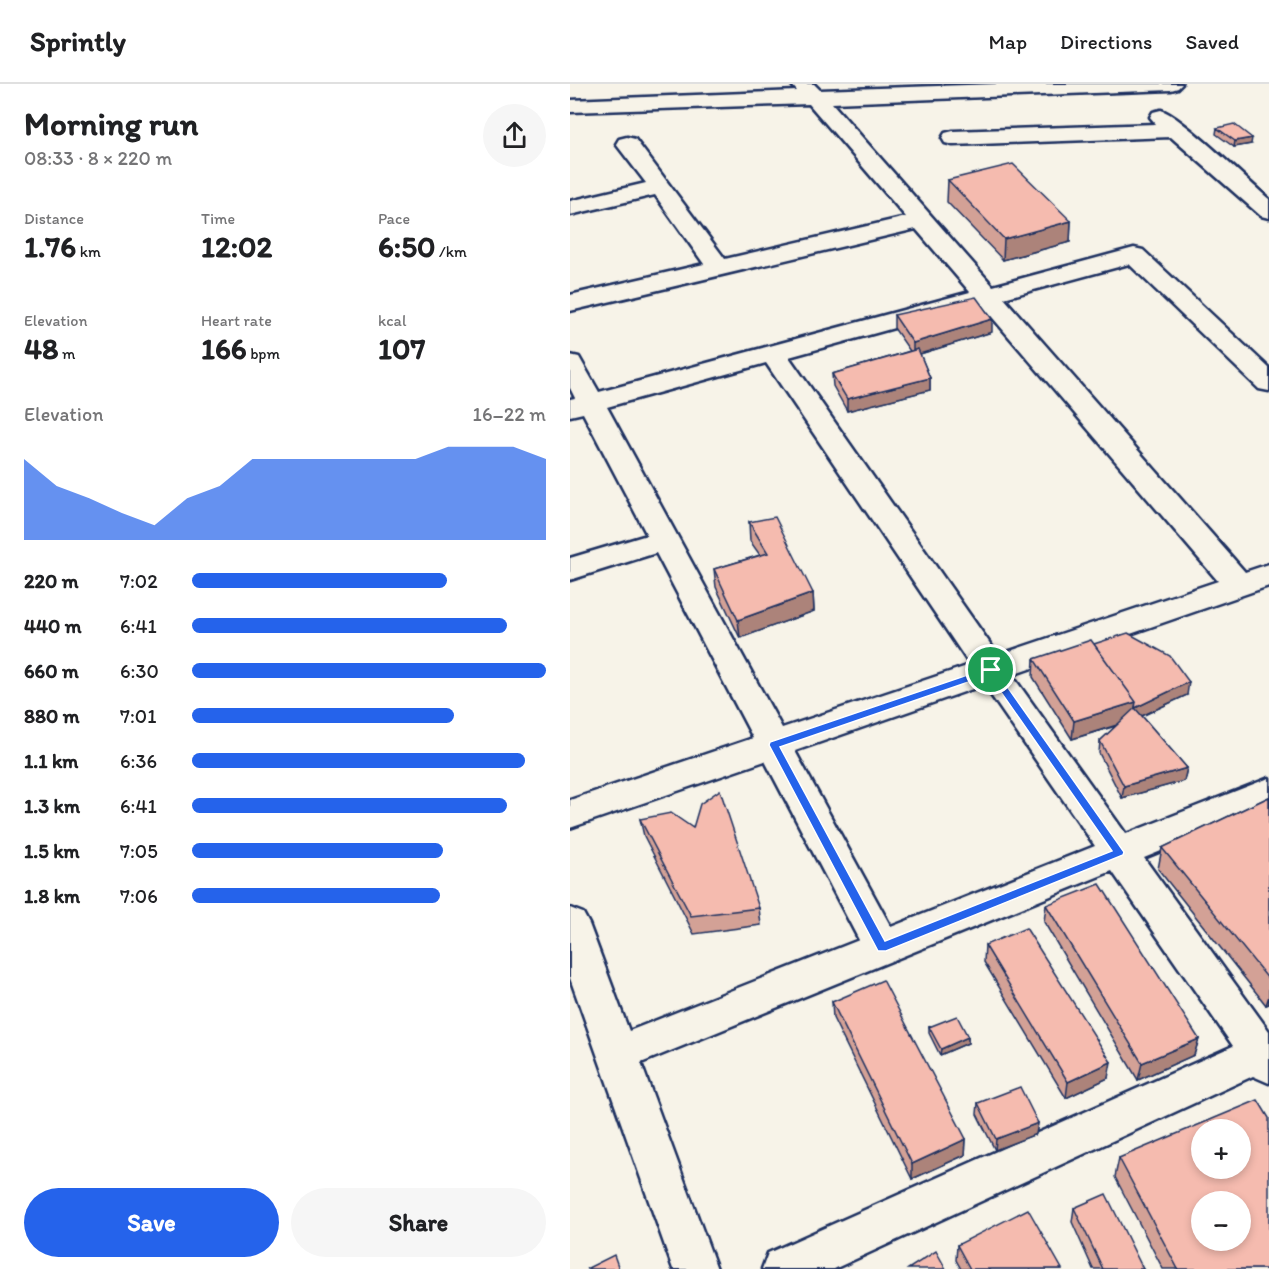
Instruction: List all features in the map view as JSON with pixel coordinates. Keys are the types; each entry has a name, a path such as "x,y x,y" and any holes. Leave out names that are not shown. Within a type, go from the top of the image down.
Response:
{"street":[{"path":"570,105 809,91 1171,84"},
{"path":"1125,85 1269,211"},
{"path":"570,814 1254,580 987,295 809,91"},
{"path":"953,138 1177,130"},
{"path":"627,144 718,267"},
{"path":"570,208 661,187"},
{"path":"570,303 922,220"},
{"path":"580,405 1134,255 1269,383"},
{"path":"773,353 991,670 1266,1056 784,1269"},
{"path":"570,363 580,405 664,540 882,947"},
{"path":"570,569 664,540"},
{"path":"617,1054 1269,792"},
{"path":"570,924 695,1269"}],"building":[{"path":"1234,124 1252,138 1235,141 1217,128"},
{"path":"1013,164 1071,221 1004,239 948,180"},
{"path":"976,297 992,319 913,343 894,315"},
{"path":"918,349 930,378 847,399 832,374"},
{"path":"775,517 813,593 738,620 714,569 768,553 749,522"},
{"path":"1128,633 1170,656 1189,682 1135,708 1136,702 1094,644"},
{"path":"1091,640 1136,702 1074,721 1034,659"},
{"path":"1135,708 1187,768 1124,786 1100,741"},
{"path":"720,790 759,908 691,916 640,819 671,813 693,828 700,804"},
{"path":"1269,797 1269,980 1162,848"},
{"path":"1100,884 1199,1039 1142,1063 1046,905"},
{"path":"1026,928 1111,1062 1068,1082 985,945"},
{"path":"883,980 966,1139 912,1164 832,1002"},
{"path":"957,1016 968,1037 941,1049 929,1027"},
{"path":"1020,1087 1038,1123 996,1139 978,1103"},
{"path":"1258,1100 1269,1118 1269,1269 1178,1269 1119,1158 1191,1128 1191,1179 1251,1179 1251,1119 1212,1119"},
{"path":"1106,1194 1143,1269 1103,1269 1074,1208"},
{"path":"1028,1209 1062,1269 970,1269 957,1245"},
{"path":"936,1251 946,1269 908,1269"},
{"path":"614,1255 619,1269 586,1269"}],"route":[{"path":"991,670 1119,852 882,947 774,745 991,670"}]}
